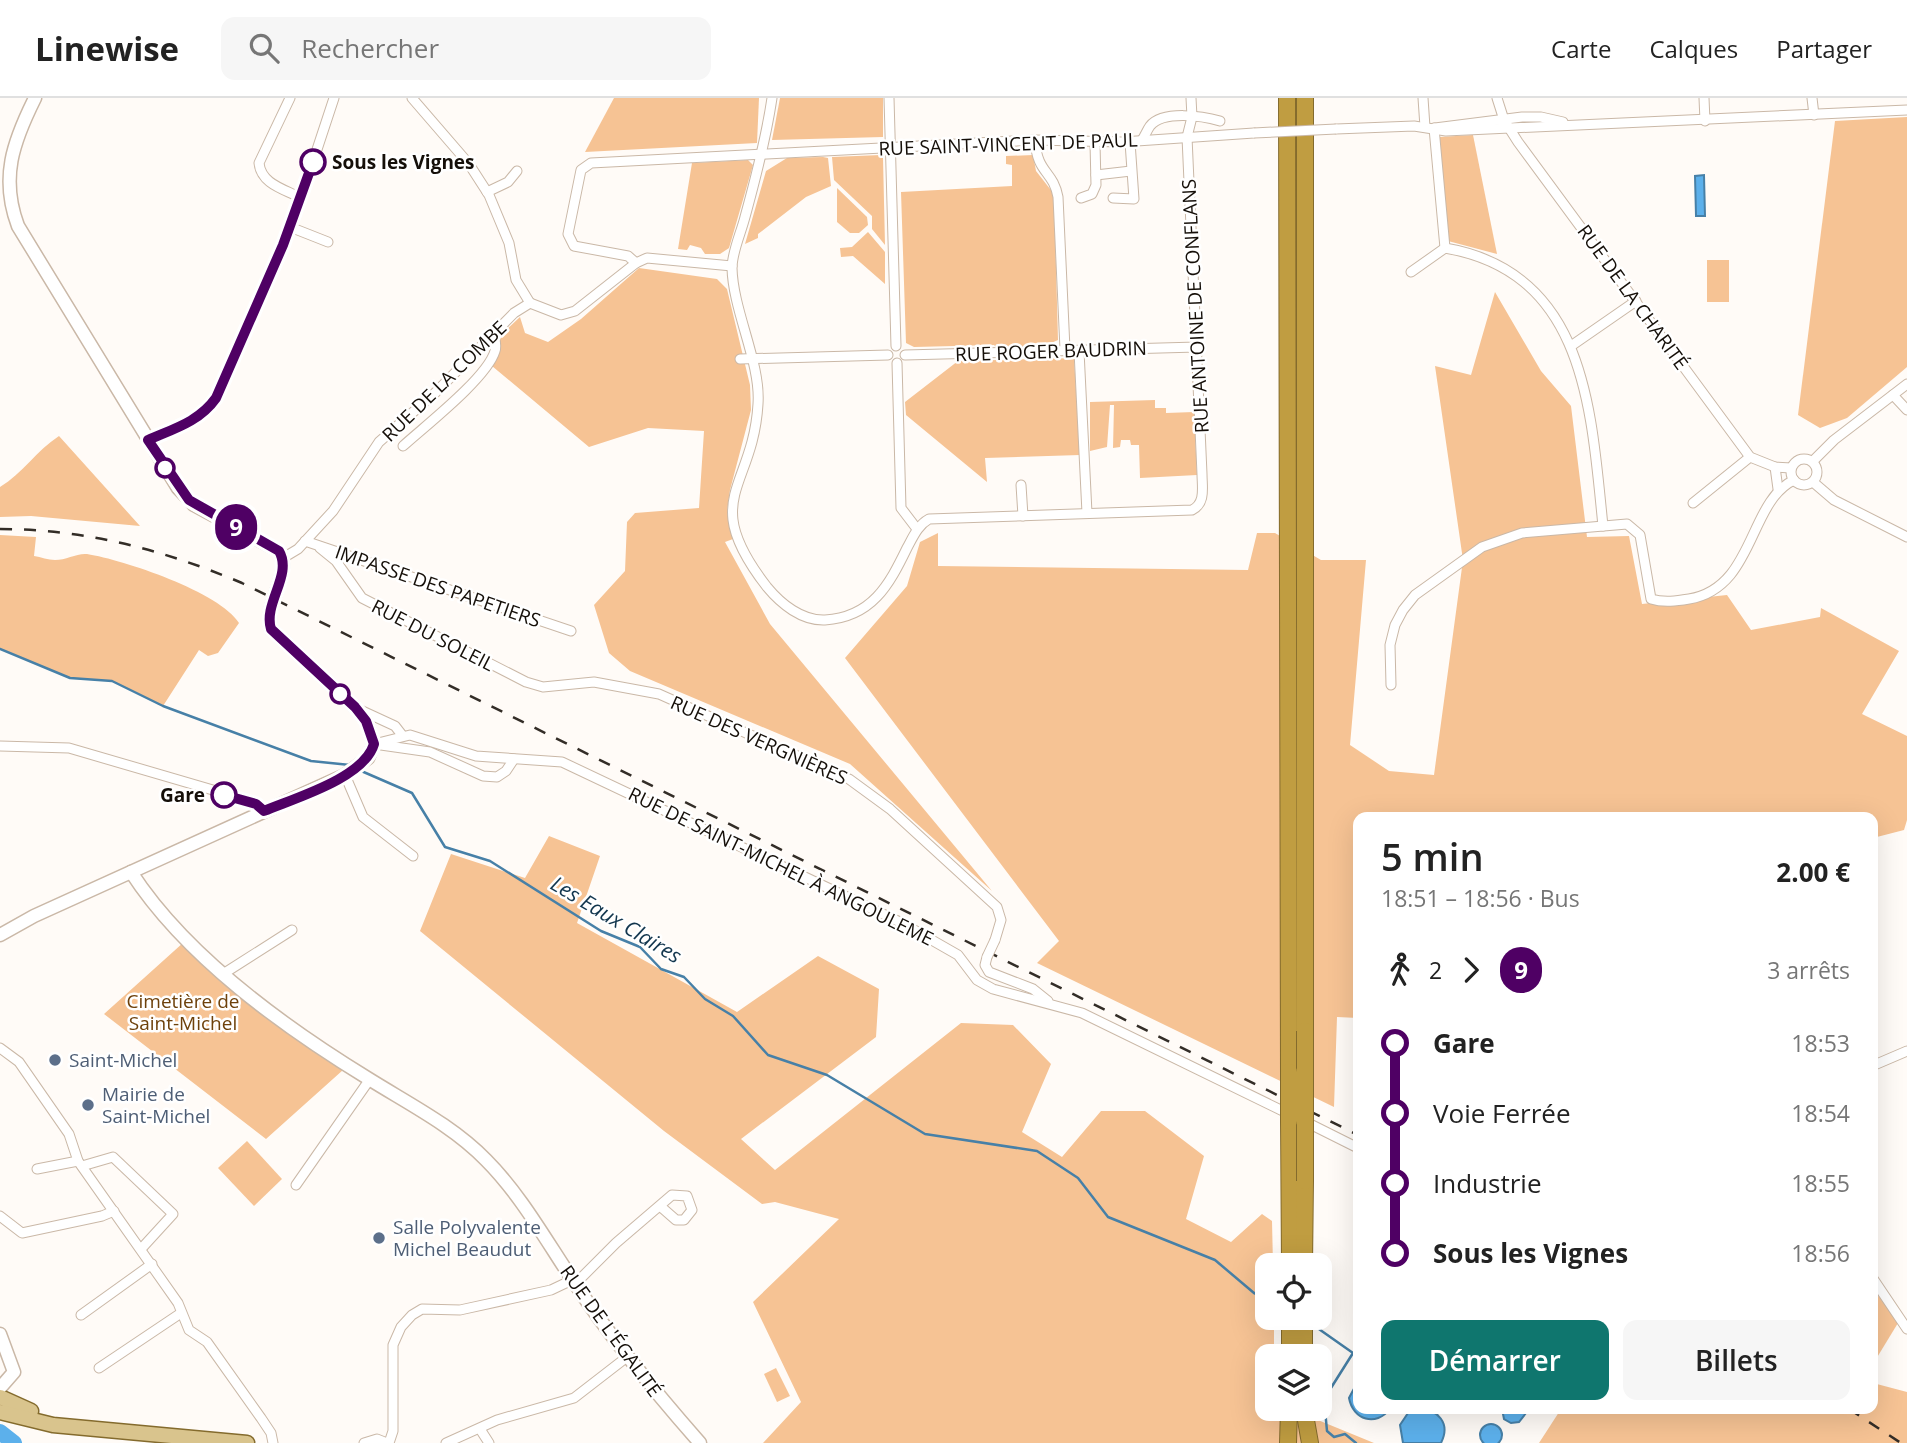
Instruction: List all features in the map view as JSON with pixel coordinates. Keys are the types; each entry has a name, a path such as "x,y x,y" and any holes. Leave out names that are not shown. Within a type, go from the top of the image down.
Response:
{"highway":[{"path":"1287,98 1290,1253"},
{"path":"1304,1253 1305,98"},
{"path":"1288,1443 1289,1421"},
{"path":"1301,1443 1302,1421"},
{"path":"1305,1421 1310,1443"}],"main road":[{"path":"0,1400 65,1426"},
{"path":"0,1412 65,1426 247,1443"}],"street":[{"path":"35,98 11,151 7,174 12,211 41,266 148,440 189,500 274,547 283,558 270,613 271,629 355,707 366,721 377,744"},
{"path":"290,98 259,163 260,173 265,179 301,198"},
{"path":"148,440 194,420 206,412 216,398 290,227 334,98"},
{"path":"412,98 469,164 487,192 509,243 516,279 530,303 561,315 575,311 636,262 657,258 732,266"},
{"path":"772,98 763,154 732,266 745,359 758,389 757,417 732,496 732,519 737,540 750,565 773,594 798,613 825,620 869,607 885,592 917,529 929,519 1087,513 1079,351"},
{"path":"888,355 896,346 889,98"},
{"name":"RUE ANTOINE DE CONFLANS","path":"1087,513 1192,510 1202,500 1198,347 1187,137 1192,117 1191,98"},
{"path":"1423,98 1445,248"},
{"name":"RUE DE LA CHARITÉ","path":"1497,98 1506,124 1750,457"},
{"path":"1704,98 1705,121"},
{"path":"1812,98 1814,115"},
{"name":"RUE SAINT-VINCENT DE PAUL","path":"636,262 628,256 574,246 570,242 568,234 581,170 592,163 1035,140 1130,142 1335,129 1429,127 1446,131 1506,124 1705,121 1907,110"},
{"path":"1142,140 1151,124 1162,119 1204,116 1220,121"},
{"path":"1035,140 1037,162 1050,177 1058,197 1065,349"},
{"path":"1113,198 1137,199 1131,171 1130,142"},
{"path":"1080,198 1092,194 1096,185 1095,143"},
{"path":"487,192 508,182 517,171"},
{"path":"1096,175 1131,171"},
{"path":"290,227 328,242"},
{"path":"1411,272 1445,248"},
{"path":"1445,248 1504,265 1529,284 1558,319 1571,346 1587,396 1603,526"},
{"path":"1571,346 1636,301"},
{"name":"RUE DE LA COMBE","path":"283,558 298,550 333,511 379,442 436,392 514,313 530,303"},
{"path":"403,446 452,403 491,359 496,348 494,335"},
{"path":"896,346 901,348 905,355 897,363 901,508 917,529"},
{"name":"RUE ROGER BAUDRIN","path":"905,355 1198,347"},
{"path":"745,359 888,355 897,363"},
{"path":"1791,468 1798,460 1813,461 1834,440 1907,384"},
{"path":"1893,395 1907,410"},
{"path":"1693,503 1750,457 1775,467 1791,468"},
{"path":"1791,468 1794,480 1801,485 1813,482 1818,472 1813,461"},
{"path":"1775,467 1778,489"},
{"path":"1391,685 1390,645 1395,625 1403,610 1415,595 1456,565 1499,539 1522,533 1627,524 1637,529 1651,599 1675,601 1698,597 1730,577 1778,489 1794,480"},
{"path":"1813,482 1834,500 1907,537"},
{"path":"1021,485 1023,516"},
{"name":"IMPASSE DES PAPETIERS","path":"305,541 571,631"},
{"name":"RUE DU SOLEIL","path":"320,548 336,561 362,598 526,682 543,687 567,683"},
{"name":"RUE DES VERGNIÈRES","path":"567,683 594,681 659,694 849,779 890,808 996,907 1001,920 985,965 989,972 1033,989 1048,1001"},
{"path":"0,935 34,916 354,770 377,744 402,735 394,726 355,707"},
{"name":"RUE DE SAINT-MICHEL À ANGOULEME","path":"402,735 422,737 476,755 550,760 582,770 926,936 958,955 978,980 993,989 1048,1001 1097,1019 1353,1146"},
{"path":"377,744 430,752 483,776 497,777 506,771 514,759"},
{"path":"0,746 69,748 247,800 264,811"},
{"path":"354,770 363,817 412,856"},
{"name":"RUE DE L'ÉGALITÉ","path":"131,872 146,894 223,974 294,1031 441,1123 486,1160 627,1357 700,1443"},
{"path":"223,974 292,930"},
{"path":"0,1048 19,1062 69,1134 80,1163 178,1303 189,1329 207,1342 271,1433 273,1443"},
{"path":"1878,1063 1907,1051"},
{"path":"296,1185 370,1079"},
{"path":"37,1169 113,1157 173,1214 141,1249"},
{"path":"364,1443 377,1439 388,1443 393,1431 393,1345 401,1327 412,1315 422,1310 460,1310 551,1290 574,1282 660,1206"},
{"path":"0,1216 22,1233 103,1216 114,1211"},
{"path":"81,1315 152,1265"},
{"path":"1878,1286 1907,1329"},
{"path":"99,1368 181,1313"},
{"path":"0,1334 14,1372 0,1388"},
{"path":"446,1443 497,1420 574,1398 627,1357"},
{"path":"480,1429 489,1443"}],"green space":[{"path":"614,98 759,98 757,143 585,152"},
{"path":"780,98 883,98 883,137 772,140"},
{"path":"1907,117 1907,367 1847,418 1820,428 1798,415 1835,121"},
{"path":"1473,135 1497,254 1448,241 1439,137"},
{"path":"881,155 885,245 872,229 872,216 834,180 832,157"},
{"path":"1033,155 1036,171 1054,194 1058,340 998,349 994,345 914,347 906,343 901,192 1012,186 1012,165 1006,164 1006,156"},
{"path":"787,158 828,158 831,186 806,197 758,234 758,238 745,244 766,171"},
{"path":"748,160 753,165 729,248 720,254 705,254 701,248 690,245 687,250 678,249 692,163"},
{"path":"837,188 867,217 868,225 859,233 850,233 837,222"},
{"path":"868,232 885,252 885,284 853,256 841,257 840,248 852,247"},
{"path":"1707,260 1729,260 1729,302 1707,302"},
{"path":"639,268 717,279 727,289 750,385 751,410 730,490 727,512 733,539 725,542 770,624 992,891 850,764 630,671 609,653 594,605 625,571 627,522 635,513 699,508 704,431 648,428 589,447 492,366 502,334 520,317 525,333 548,342 581,319"},
{"path":"1495,292 1541,371 1571,406 1587,537 1629,536 1642,604 1727,595 1751,630 1820,617 1821,608 1899,651 1862,714 1907,736 1907,820 1904,830 1878,837 1878,812 1353,812 1353,1018 1337,1017 1334,1107 1037,963 1059,941 845,658 907,586 920,542 938,533 938,566 1248,570 1257,533 1275,533 1321,560 1366,560 1350,745 1389,771 1434,775 1463,560 1435,366 1471,375"},
{"path":"1074,358 1080,455 985,458 987,482 906,415 905,402 958,361"},
{"path":"1155,400 1155,408 1166,408 1166,413 1194,412 1197,475 1140,478 1139,445 1131,445 1130,440 1121,440 1120,447 1113,448 1114,405 1110,405 1107,447 1090,451 1090,402"},
{"path":"59,436 140,526 31,516 0,517 0,487"},
{"path":"0,535 36,537 34,556 55,560 87,554 146,570 212,600 229,611 239,623 218,653 208,656 199,650 163,706 112,681 70,678 0,649"},
{"path":"549,836 600,856 577,923 737,1012 818,956 879,989 876,1037 741,1139 775,1170 961,1023 1013,1025 1051,1064 1022,1132 1062,1157 1101,1111 1145,1111 1204,1156 1186,1219 1231,1242 1262,1214 1272,1221 1273,1253 1255,1253 1255,1330 1274,1330 1274,1344 1255,1344 1255,1421 1320,1421 1374,1443 763,1443 801,1402 753,1302 839,1219 775,1202 762,1204 664,1131 420,931 451,854 525,878"},
{"name":"Cimetière de Saint-Michel","path":"184,942 254,1008 343,1070 266,1139 104,1014"},
{"path":"247,1141 282,1179 254,1206 218,1168"},
{"path":"1878,1295 1898,1323 1878,1356"},
{"path":"776,1368 790,1396 777,1402 764,1374"},
{"path":"1878,1384 1907,1392 1907,1443 1539,1443 1558,1414 1878,1414"}],"water":[{"path":"1704,175 1705,216 1696,216 1695,176"},
{"path":"1353,1390 1353,1409 1351,1406 1349,1398"},
{"path":"1358,1414 1385,1414 1372,1419"},
{"path":"1407,1414 1437,1414 1443,1423 1444,1436 1441,1443 1403,1443 1400,1425"},
{"path":"1503,1414 1525,1414 1519,1422 1511,1423 1504,1419"},
{"path":"1491,1424 1499,1427 1499,1443 1483,1443 1480,1435 1483,1427"}],"waterway":[{"name":"Les Eaux Claires","path":"0,649 70,678 112,681 163,706 311,761 350,765"},
{"name":"Les Eaux Claires","path":"359,770 412,793 445,847 490,861 601,931 640,947 661,969 684,977 705,999 733,1016 768,1055 827,1075 925,1134 1037,1151 1078,1178 1108,1217 1215,1260 1255,1293"},
{"name":"Les Eaux Claires","path":"1320,1330 1353,1353 1324,1399 1327,1431 1334,1437 1345,1434 1356,1443"},
{"path":"0,1432 14,1443"}],"railway":[{"path":"0,529 93,537 154,551 242,583 1353,1133"},
{"path":"1857,1414 1901,1443"}],"bus line":[{"name":"9","path":"224,795 247,800 264,811 354,771 368,758 374,744 366,721 355,707 271,629 270,613 283,563 279,551 194,505 178,488 148,440 194,420 206,412 216,398 283,245 313,162"}],"place":[{"name":"Sous les Vignes","path":"313,162"},
{"name":"Gare","path":"224,795"},
{"name":"Saint-Michel","path":"55,1060"},
{"name":"Mairie de Saint-Michel","path":"88,1105"},
{"name":"Salle Polyvalente Michel Beaudut","path":"379,1238"}]}
